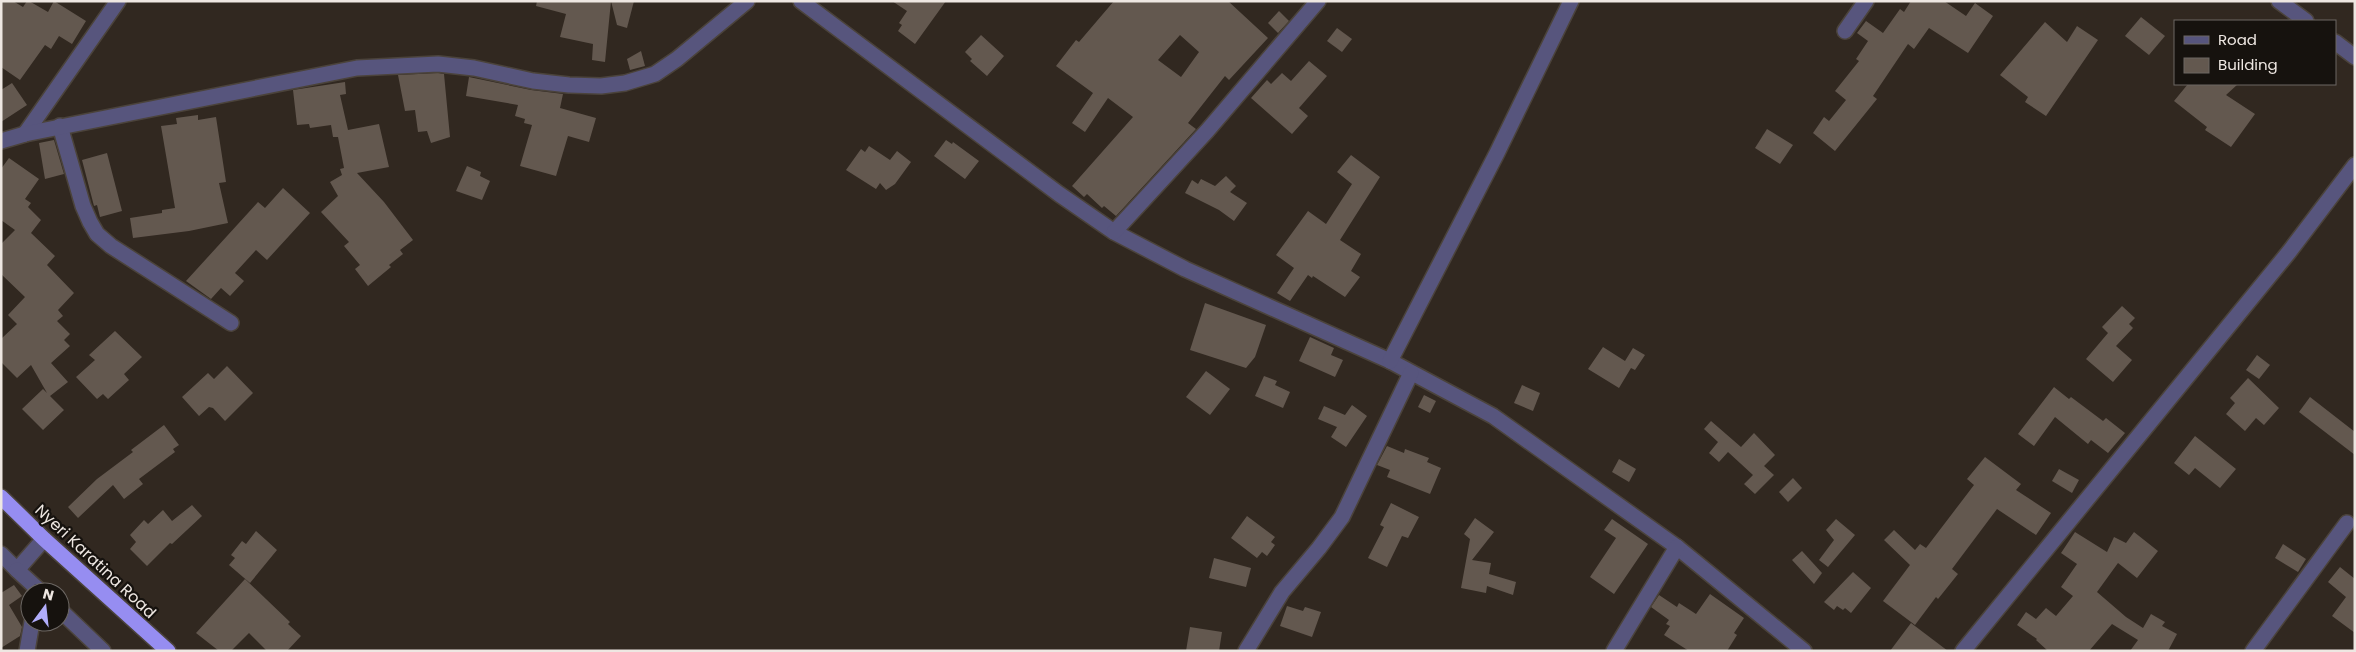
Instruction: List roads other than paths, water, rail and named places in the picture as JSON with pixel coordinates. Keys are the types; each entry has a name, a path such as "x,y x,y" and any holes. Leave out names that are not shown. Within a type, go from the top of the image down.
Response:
{"highway":[{"name":"Nyeri Karatina Road","path":"1,497 44,539 168,651"}],"street":[{"path":"25,134 118,1"},
{"path":"1,141 60,126 357,68 407,64 438,64 465,67 533,82 569,86 601,86 625,82 654,74 677,59 747,1"},
{"path":"801,1 1059,194 1114,232 1184,269 1390,361 1493,416 1677,547 1804,651"},
{"path":"1114,232 1207,131 1318,1"},
{"path":"1390,361 1497,153 1571,1"},
{"path":"1845,31 1866,1"},
{"path":"2279,1 2305,20"},
{"path":"2336,43 2355,57"},
{"path":"60,126 83,206 97,234 111,246 231,323"},
{"path":"1963,651 2289,252 2355,165"},
{"path":"1246,651 1282,592 1342,517 1411,372"},
{"path":"2254,651 2346,523"},
{"path":"17,570 44,539"},
{"path":"1614,651 1677,547"},
{"path":"1,554 30,582"},
{"path":"70,620 103,651"},
{"path":"28,651 31,632"}]}
